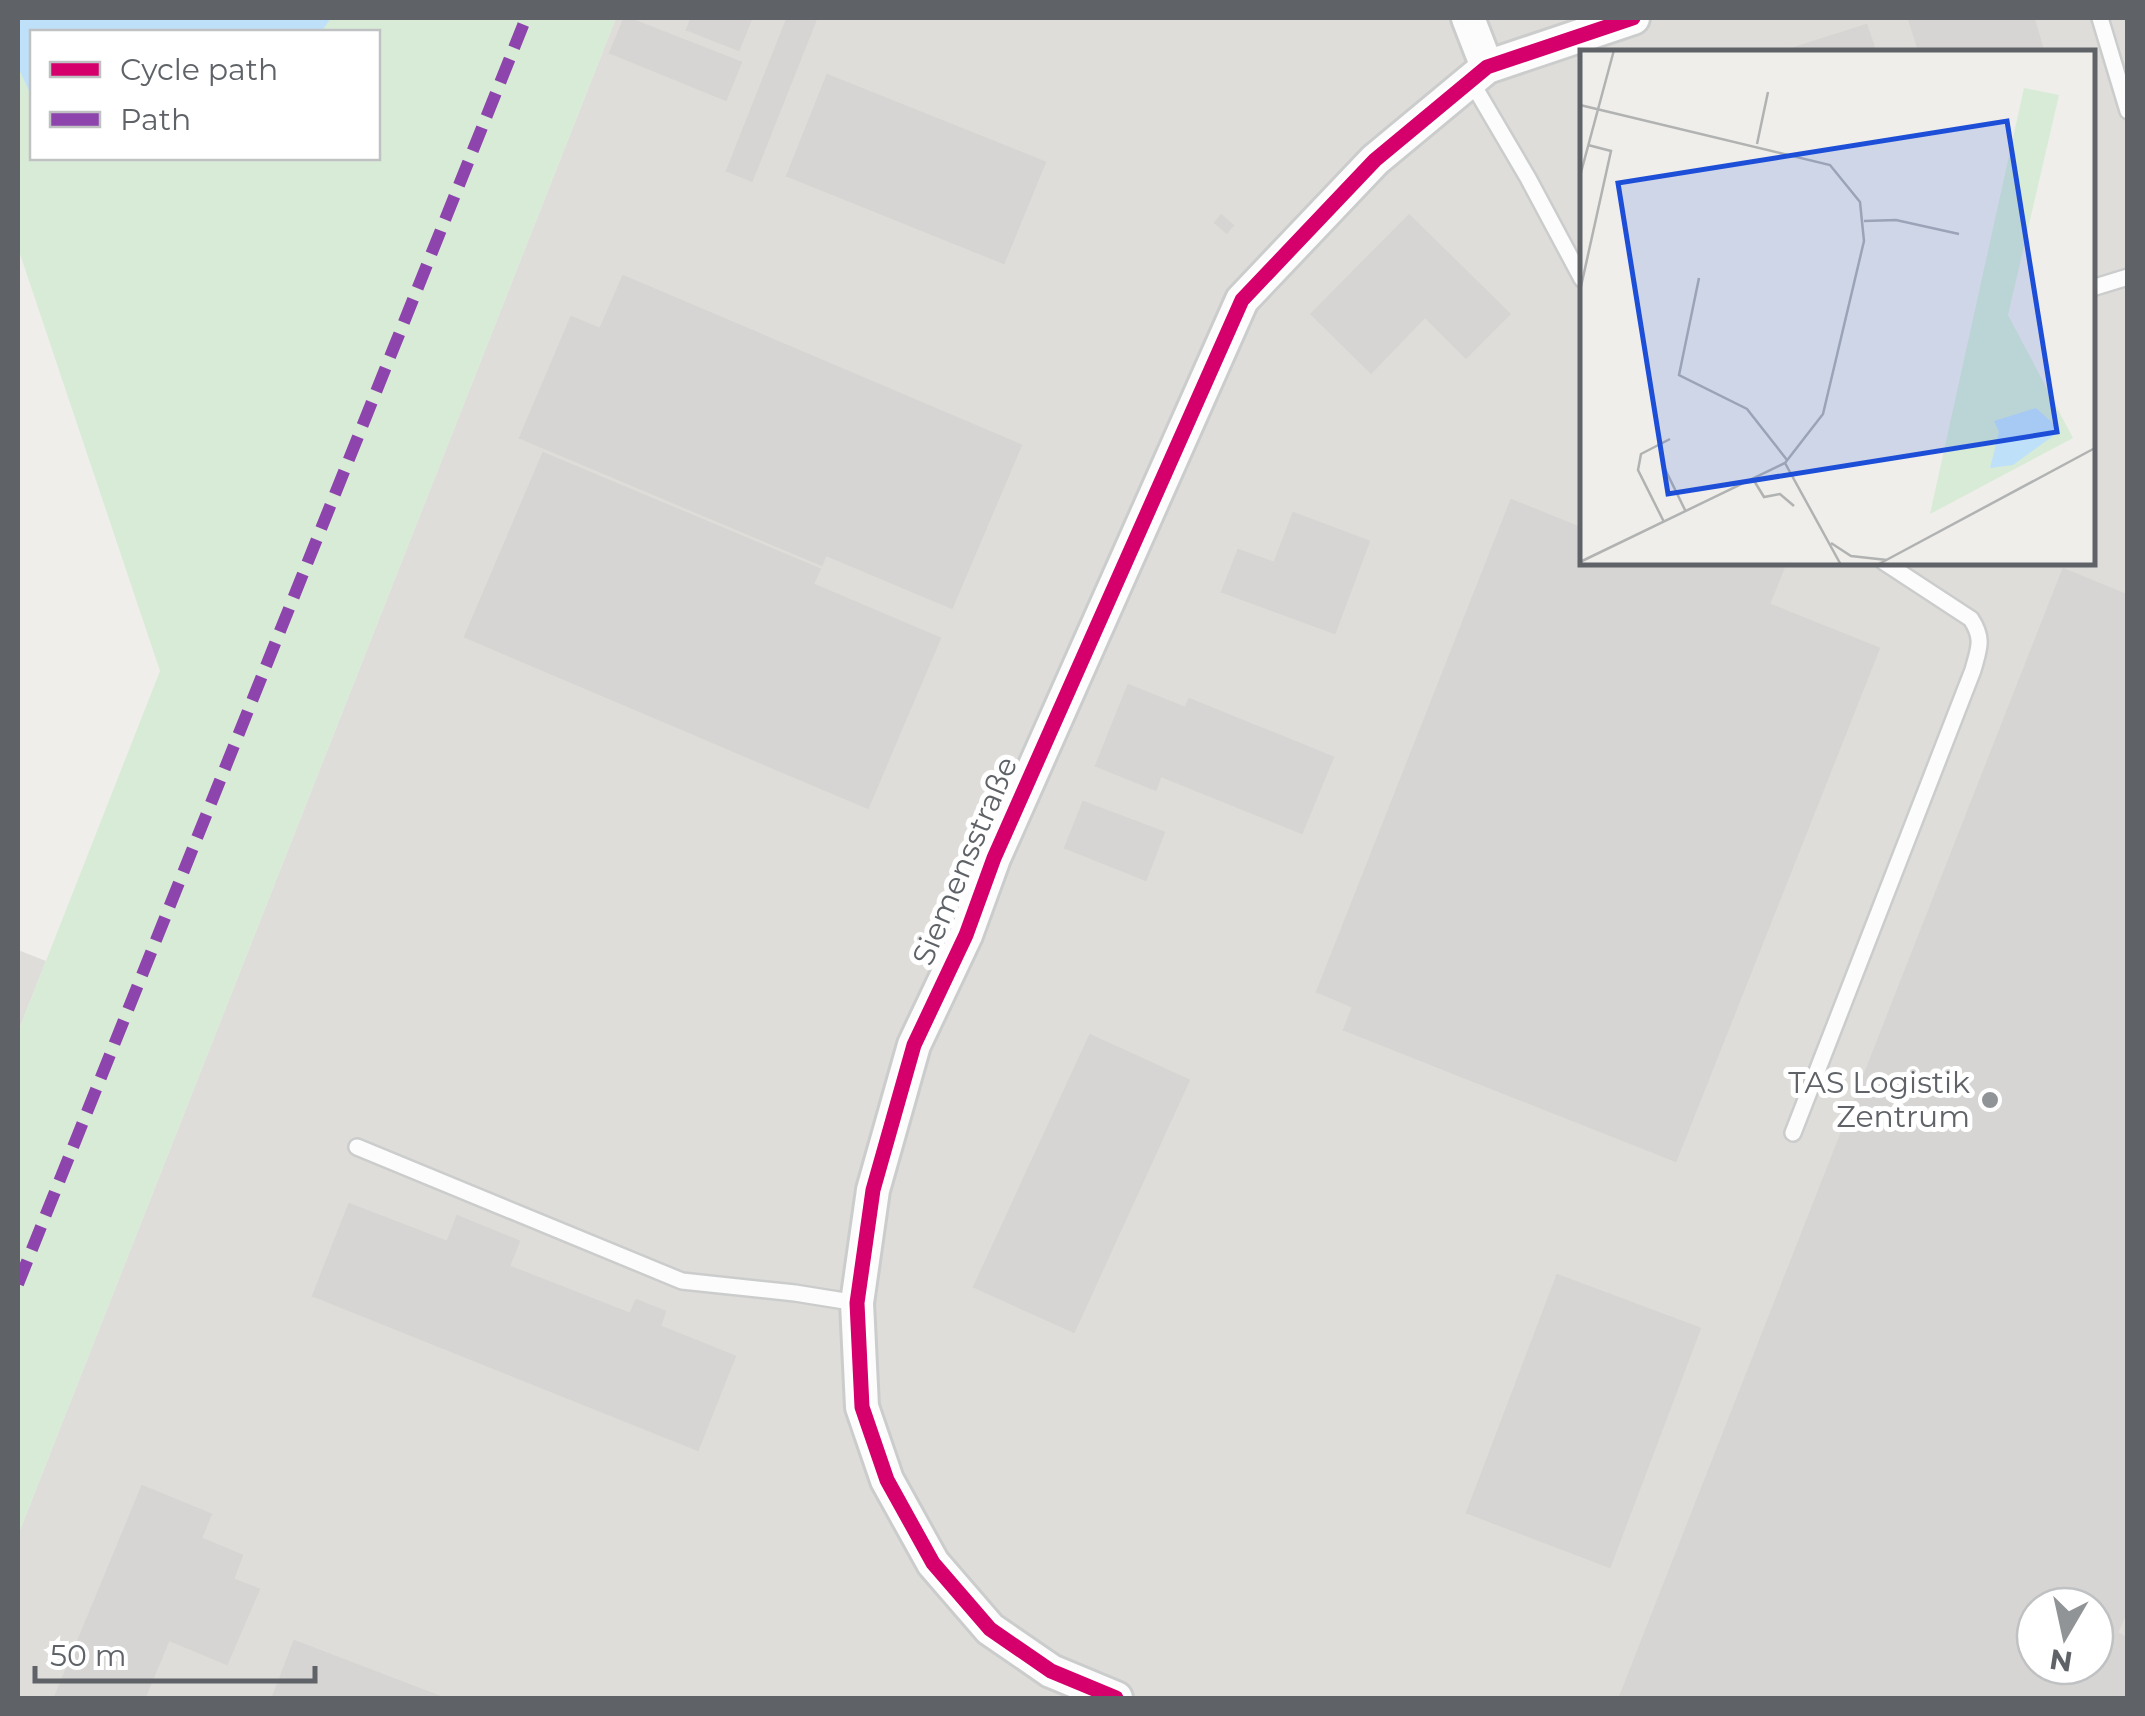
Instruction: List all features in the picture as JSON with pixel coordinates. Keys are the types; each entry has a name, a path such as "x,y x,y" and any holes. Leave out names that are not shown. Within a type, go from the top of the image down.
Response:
{"street":[{"path":"1468,18 1479,74 1633,18"},
{"name":"Siemensstraße","path":"1116,1698 1051,1671 990,1630 933,1563 887,1480 862,1407 857,1303 874,1190 914,1045 966,936 994,858 1242,300 1375,160 1479,74"}],"lane":[{"path":"2100,18 2128,112"},
{"path":"1479,74 1580,275"},
{"path":"2095,287 2128,277"},
{"path":"1794,1133 1966,688 1980,642 1979,631 1971,619 1889,565"},
{"path":"357,1147 682,1281 857,1303"}],"shaded area":[{"path":"616,18 2127,18 2127,1698 18,1698 18,1535"},
{"path":"18,950 46,961 18,1032"}],"green space":[{"path":"18,18 616,18 18,1535 18,1032 160,671 18,248"}],"water":[{"path":"18,18 331,18 322,30 30,30 30,93 18,67"}],"building":[{"path":"622,18 634,18 744,61 727,103 607,54"},
{"path":"689,18 754,18 740,53 684,31"},
{"path":"785,18 819,18 753,184 724,172"},
{"path":"1906,18 2036,18 2045,50 1916,50"},
{"path":"1868,22 1877,50 1780,50"},
{"path":"826,72 1048,161 1005,266 784,177"},
{"path":"1221,212 1236,225 1227,236 1212,223"},
{"path":"1409,212 1513,314 1466,361 1425,320 1371,376 1308,314"},
{"path":"622,273 1024,444 953,611 827,558 823,568 517,439 570,314 599,326"},
{"path":"542,450 823,568 816,583 943,637 869,811 462,638"},
{"path":"1510,497 1580,525 1580,565 1785,565 1772,603 1882,647 1677,1164 1341,1031 1350,1008 1314,993"},
{"path":"1292,510 1372,540 1336,636 1219,593 1237,547 1273,560"},
{"name":"TAS Logistik Zentrum","path":"2062,566 2128,593 2128,1614 2120,1632 2128,1636 2128,1698 1617,1698"},
{"path":"1127,682 1184,705 1188,696 1336,756 1303,836 1162,779 1157,793 1093,767"},
{"path":"1082,799 1167,831 1147,883 1062,849"},
{"path":"1089,1032 1192,1079 1075,1335 971,1288"},
{"path":"348,1201 446,1239 456,1213 522,1240 512,1265 629,1311 635,1297 668,1310 663,1325 738,1355 699,1453 310,1297"},
{"path":"1556,1272 1703,1327 1611,1570 1464,1514"},
{"path":"141,1483 214,1513 204,1537 245,1554 236,1578 262,1588 228,1667 170,1643 147,1698 52,1698"},
{"path":"293,1638 450,1698 270,1698"}],"marked path":[{"path":"18,1284 526,18"}],"cycle path":[{"path":"1116,1698 1051,1671 990,1629 933,1563 887,1480 862,1407 857,1303 873,1190 914,1045 966,935 994,858 1242,300 1375,160 1487,67 1633,18"}],"place":[{"name":"TAS Logistik Zentrum","path":"1990,1100"}]}
